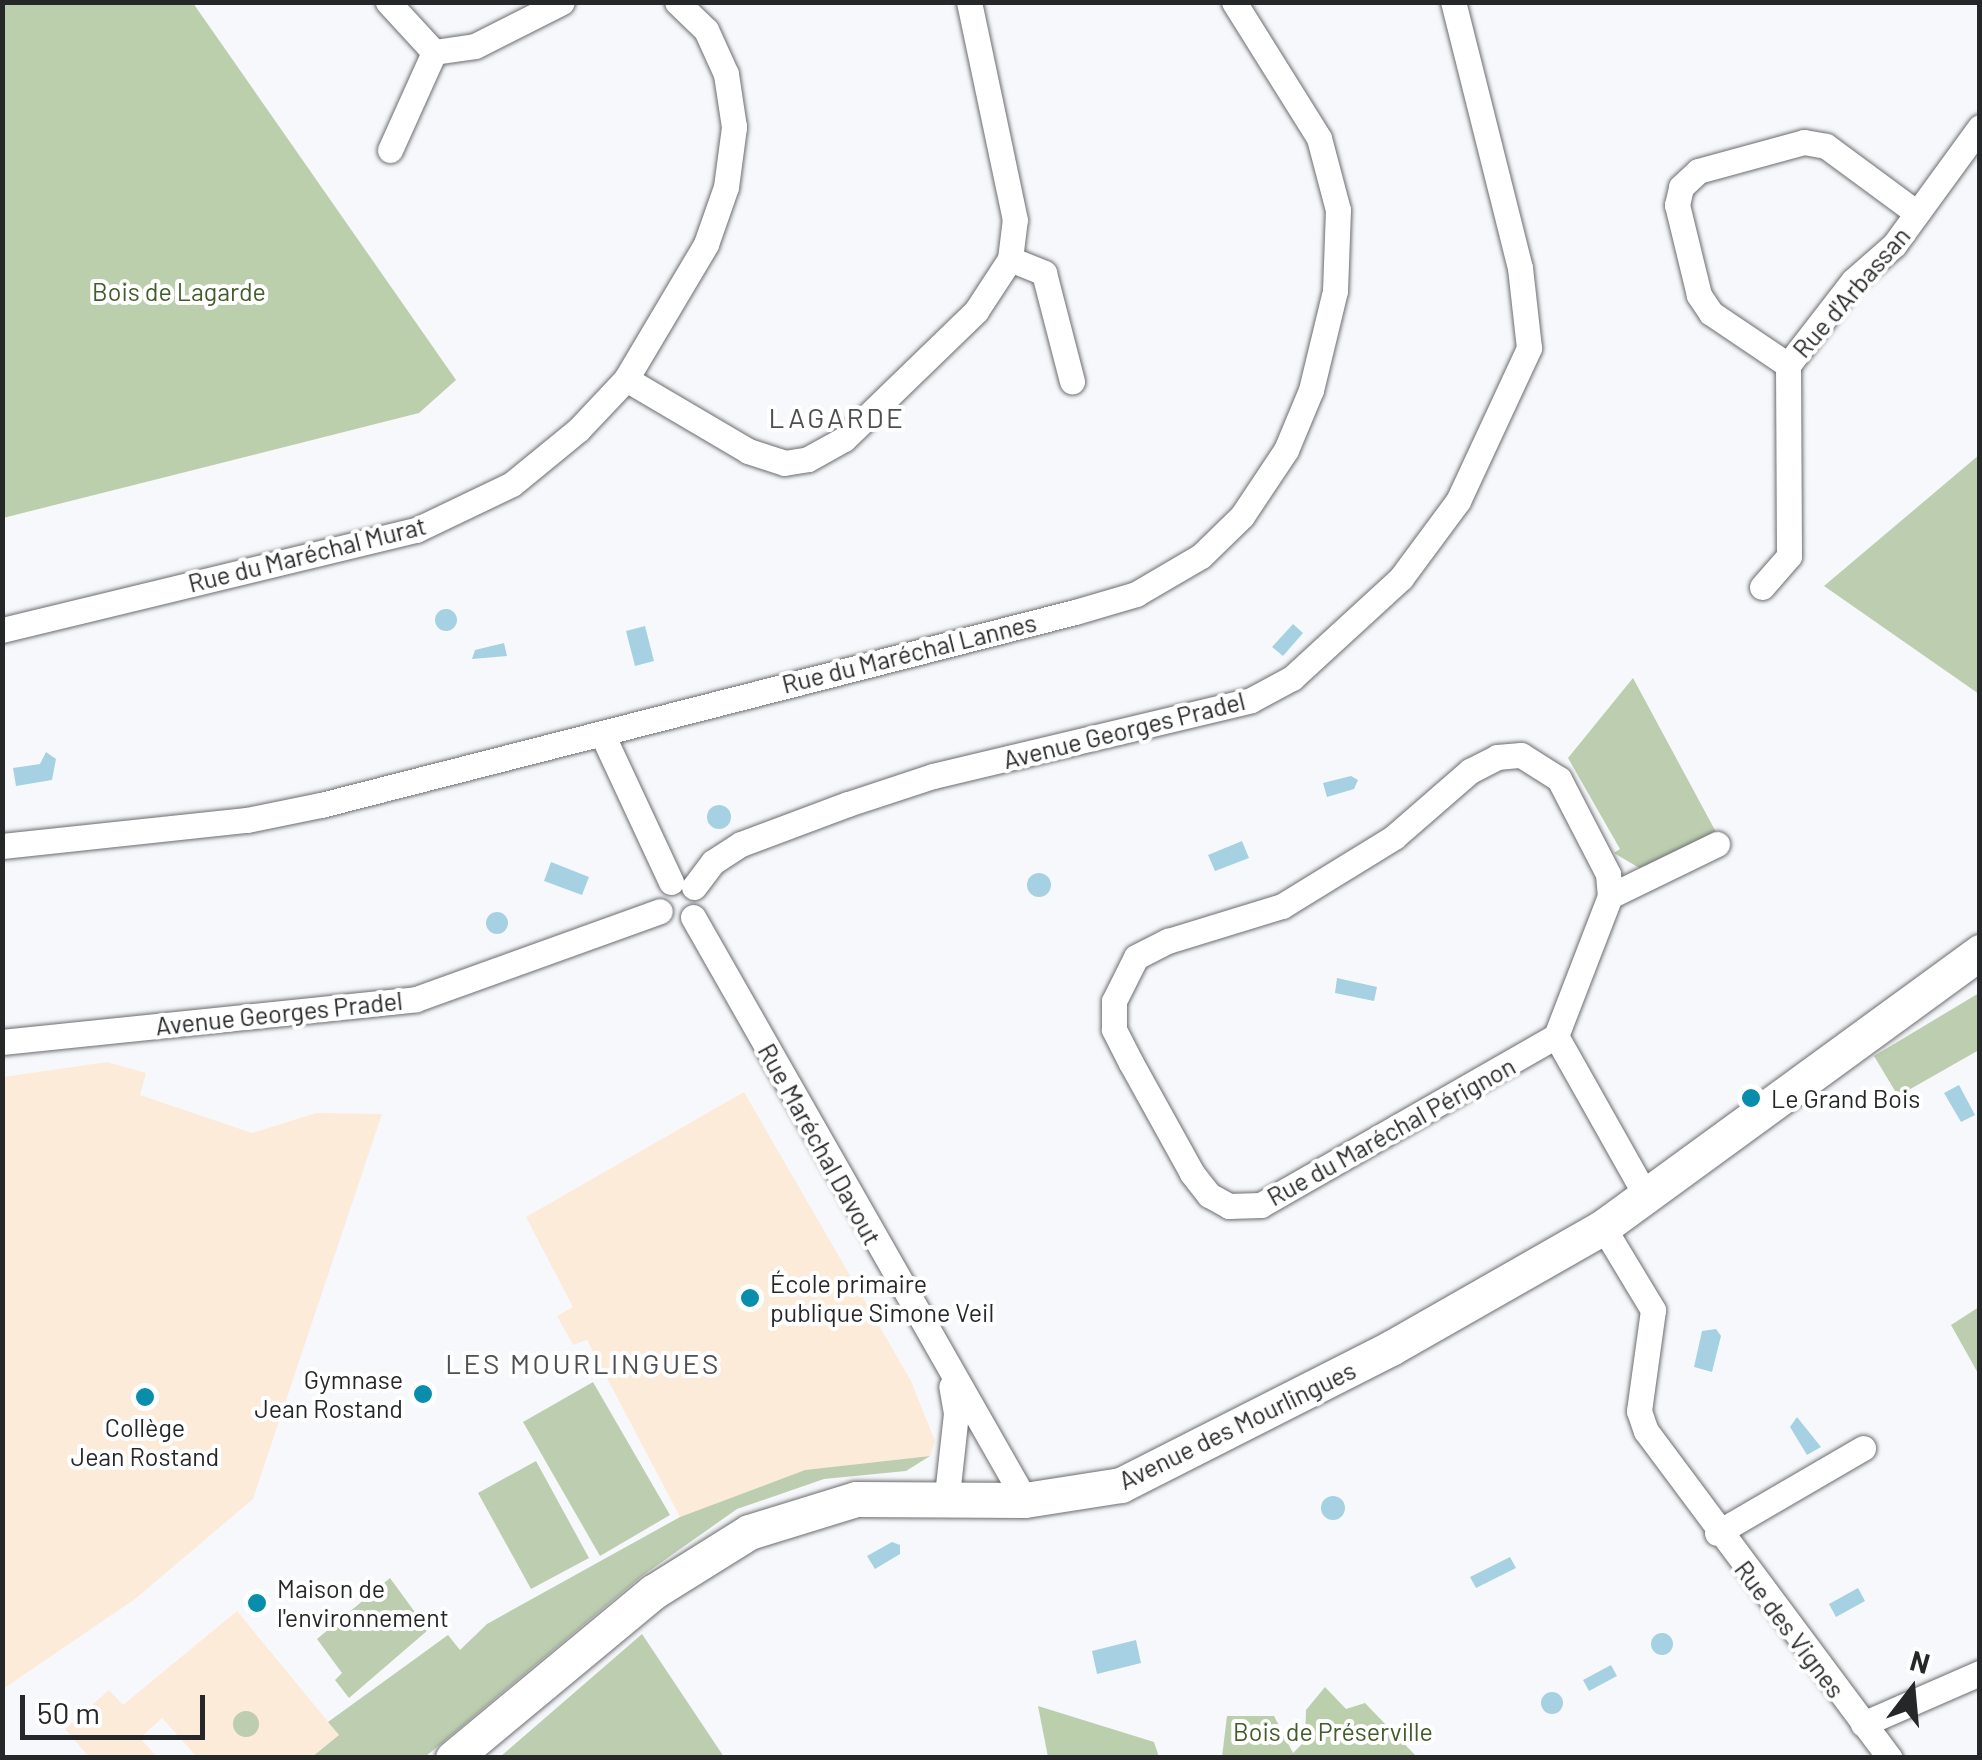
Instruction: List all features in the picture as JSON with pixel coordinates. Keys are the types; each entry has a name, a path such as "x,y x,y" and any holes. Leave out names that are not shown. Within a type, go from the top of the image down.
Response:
{"street":[{"path":"388,2 434,52"},
{"path":"434,52 475,46 562,2"},
{"name":"Rue du Maréchal Murat","path":"2,630 451,516 534,468 626,378 706,244 726,187 734,126 726,74 706,30 678,2"},
{"path":"626,378 748,451 784,463 808,459 844,439 976,310 1010,260 1012,200 969,2"},
{"name":"Rue du Maréchal Lannes","path":"2,846 246,820 603,736 1136,594 1201,556 1242,516 1277,466 1311,390 1335,291 1338,210 1320,138 1234,2"},
{"name":"Avenue Georges Pradel","path":"2,1042 416,999 660,911 661,891 683,884 741,844 848,804 933,776 1250,700 1292,678 1401,578 1458,501 1529,348 1520,268 1453,2"},
{"path":"390,150 413,111 434,52"},
{"name":"Rue d'Arbassan","path":"1762,587 1788,556 1788,365 1918,213 1980,127"},
{"path":"1788,365 1712,313 1699,295 1677,205 1681,187 1698,171 1804,142 1826,146 1918,213"},
{"path":"1010,260 1044,273 1072,381"},
{"path":"603,736 683,884 700,900 693,918 675,922 660,911"},
{"name":"Rue du Maréchal Pérignon","path":"1556,1036 1261,1205 1229,1206 1208,1194 1192,1172 1130,1063 1114,1029 1114,1001 1136,958 1168,940 1282,906 1336,877 1496,757 1521,755 1558,779 1600,853 1610,896"},
{"path":"1646,1196 1556,1036 1610,896 1717,844"},
{"name":"Rue Maréchal Davout","path":"693,918 1025,1500"},
{"name":"Avenue des Mourlingues","path":"454,1758 653,1592 723,1545 825,1506 947,1496 1025,1500 1081,1494 1155,1470 1518,1281 1603,1227 1980,952"},
{"name":"Rue des Vignes","path":"1603,1227 1653,1310 1639,1411 1646,1431 1716,1533 1890,1758"},
{"name":"Rue Maréchal Davout","path":"947,1496 956,1414 948,1371"},
{"name":"Rue des Vignes","path":"1716,1533 1863,1448"},
{"path":"1863,1724 1980,1673"}],"shaded area":[{"name":"Collège Jean Rostand","path":"107,1062 146,1073 140,1095 252,1133 316,1113 382,1114 253,1499 135,1599 3,1689 3,1077"},
{"path":"744,1092 911,1381 935,1441 930,1456 805,1470 680,1517 587,1340 573,1345 557,1316 573,1307 526,1217"},
{"path":"237,1611 339,1735 312,1757 197,1757 162,1718 140,1738 157,1757 90,1758 65,1729 109,1690 123,1705"}],"green space":[{"name":"Bois de Lagarde","path":"3,2 193,3 456,380 419,413 3,518"},
{"path":"1979,455 1979,694 1824,586"},
{"path":"1633,678 1716,832 1641,869 1614,853 1620,849 1568,758"},
{"path":"1979,993 1979,1050 1898,1096 1874,1056"},
{"path":"1979,1307 1979,1375 1951,1325"},
{"path":"593,1382 670,1515 600,1556 523,1422"},
{"path":"930,1456 906,1471 824,1479 737,1509 642,1576 425,1757 312,1757 339,1735 328,1722 448,1635 460,1650 487,1624 680,1517 805,1470"},
{"path":"536,1461 589,1558 531,1589 478,1493"},
{"path":"390,1578 428,1630 349,1698 335,1680 342,1673 317,1639"},
{"path":"642,1634 724,1757 500,1757"},
{"name":"Bois de Préserville","path":"1325,1687 1346,1709 1365,1703 1415,1755 1448,1757 1222,1757 1227,1716 1274,1716 1293,1753 1305,1741 1306,1710"},
{"name":"Bois de Préserville","path":"1038,1706 1154,1742 1159,1757 1048,1757"},
{"path":"246,1711 255,1715 259,1724 255,1733 246,1737 237,1733 233,1724 237,1715"}],"water":[{"path":"446,609 454,612 454,628 446,631 438,628 435,620 438,612"},
{"path":"1293,624 1303,633 1283,656 1272,647"},
{"path":"645,626 654,661 635,666 626,631"},
{"path":"504,643 507,656 472,659 475,650"},
{"path":"46,752 56,759 52,780 16,786 13,768 40,764"},
{"path":"1351,776 1358,780 1354,789 1327,797 1323,783"},
{"path":"719,805 728,808 728,826 719,829 710,826 707,817 710,808"},
{"path":"1242,841 1249,858 1215,871 1208,855"},
{"path":"551,862 589,877 582,895 544,881"},
{"path":"1039,873 1051,885 1039,897 1027,885"},
{"path":"497,912 505,915 505,931 497,934 489,931 486,923 489,915"},
{"path":"1337,978 1377,987 1374,1001 1335,993"},
{"path":"1959,1085 1975,1115 1961,1122 1944,1093"},
{"path":"1716,1329 1721,1336 1712,1372 1694,1367 1702,1331"},
{"path":"1797,1417 1821,1447 1807,1455 1790,1427"},
{"path":"1333,1496 1345,1508 1333,1520 1321,1508"},
{"path":"892,1542 900,1545 900,1554 875,1569 867,1556"},
{"path":"1510,1557 1516,1568 1476,1588 1470,1577"},
{"path":"1858,1588 1865,1601 1836,1617 1829,1604"},
{"path":"1662,1633 1670,1636 1670,1652 1662,1655 1654,1652 1651,1644 1654,1636"},
{"path":"1136,1640 1141,1663 1097,1674 1092,1651"},
{"path":"1611,1665 1617,1676 1589,1691 1583,1680"},
{"path":"1552,1692 1560,1695 1560,1711 1552,1714 1544,1711 1541,1703 1544,1695"}],"place":[{"name":"Le Grand Bois","path":"1751,1098"},
{"name":"École primaire publique Simone Veil","path":"750,1298"},
{"name":"Gymnase Jean Rostand","path":"423,1394"},
{"name":"Collège Jean Rostand","path":"145,1397"},
{"name":"Maison de l'environnement","path":"257,1603"}],"district":[{"name":"LAGARDE","path":"837,417"},
{"name":"LES MOURLINGUES","path":"583,1363"}]}
